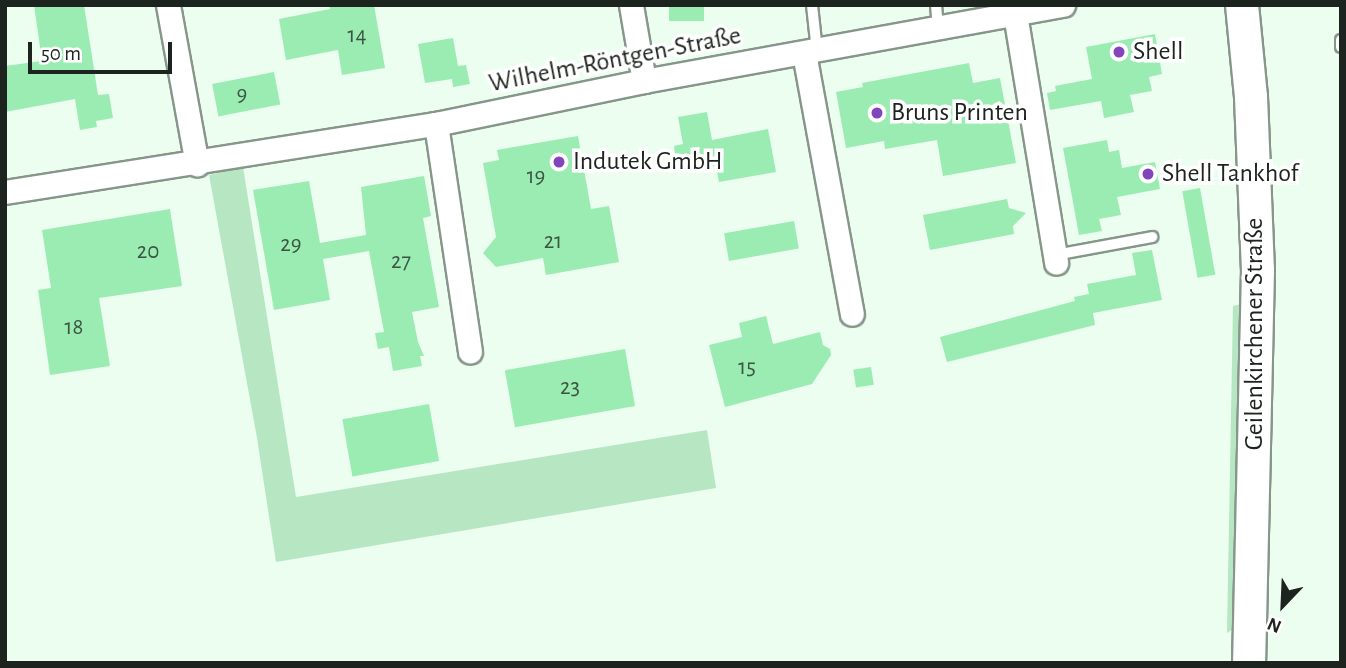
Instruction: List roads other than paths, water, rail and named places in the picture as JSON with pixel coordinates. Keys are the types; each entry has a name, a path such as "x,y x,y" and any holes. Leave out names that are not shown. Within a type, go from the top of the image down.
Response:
{"street":[{"path":"168,5 197,164"},
{"path":"631,5 644,81"},
{"name":"Wilhelm-Röntgen-Straße","path":"5,192 197,164 436,124 644,81 1063,5"},
{"name":"Geilenkirchener Straße","path":"1242,5 1251,97 1258,270 1249,663"},
{"path":"1015,15 1055,259"},
{"path":"811,52 852,313"},
{"path":"436,124 470,351"}],"lane":[{"path":"811,52 812,5"},
{"path":"936,5 938,29"},
{"path":"1341,40 1341,47"},
{"path":"1055,259 1152,237"}],"place":[{"name":"Shell","path":"1119,52"},
{"name":"Bruns Printen","path":"877,113"},
{"name":"Indutek GmbH","path":"559,162"},
{"name":"Shell Tankhof","path":"1148,174"}]}
